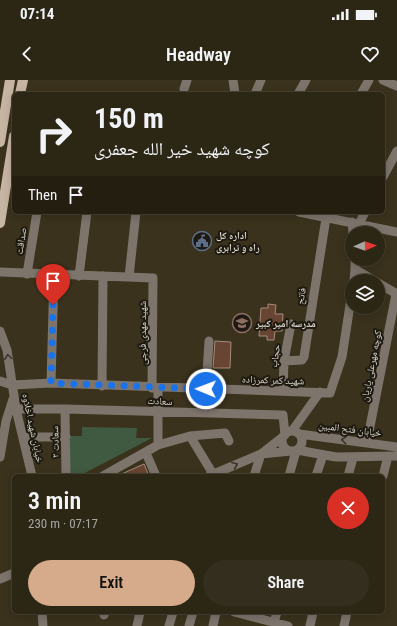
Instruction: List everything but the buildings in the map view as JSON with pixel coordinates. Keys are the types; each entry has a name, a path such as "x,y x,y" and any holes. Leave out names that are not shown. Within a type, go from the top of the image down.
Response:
{"main road":[{"path":"0,142 10,80"},
{"path":"20,92 23,80"},
{"path":"0,219 12,158"}],"street":[{"path":"233,80 235,92"},
{"path":"256,92 260,80"},
{"path":"299,92 306,80"},
{"path":"362,92 369,80"},
{"path":"383,80 397,86"},
{"path":"385,174 397,151"},
{"name":"صداقت","path":"27,274 37,214"},
{"path":"79,276 87,214"},
{"path":"0,272 129,277 136,214"},
{"path":"308,214 397,232"},
{"path":"355,226 363,214"},
{"name":"فاتح","path":"284,361 302,360 304,357 326,218"},
{"path":"355,274 355,269 363,274"},
{"path":"51,383 54,274"},
{"path":"102,386 103,276"},
{"name":"شهید مهدی فرجی","path":"129,277 153,278 155,388 158,412 158,445"},
{"path":"385,287 396,294"},
{"name":"کوچه مهرعلی یاریان","path":"367,442 396,294"},
{"name":"شهید کمر کمرزاده","path":"0,381 12,385 51,383 155,388 330,393 342,357 349,314"},
{"name":"حجاب","path":"282,391 284,361 291,324"},
{"name":"خیابان شهید اخلاوه","path":"0,331 7,350 16,409 24,437 32,474"},
{"path":"206,389 209,341"},
{"path":"320,392 283,445 289,451 323,455 353,458 393,456 384,474"},
{"path":"0,457 6,421 14,396"},
{"name":"سعادت","path":"16,409 65,408 283,416 290,434"},
{"name":"سعادت ۲","path":"65,408 66,474"},
{"path":"108,474 158,445 190,436 225,432 229,441"},
{"path":"213,474 261,454 290,434 302,437 302,445 295,451 261,454"},
{"name":"خیابان فتح المبین","path":"290,434 367,442 397,447"},
{"path":"190,436 210,474"},
{"path":"24,437 66,437"},
{"path":"290,474 295,451"},
{"path":"146,453 155,474"},
{"path":"255,474 261,454"},
{"path":"317,474 323,455"},
{"path":"349,474 353,458"},
{"path":"0,579 12,574"},
{"path":"42,614 43,626"},
{"path":"136,626 139,614"},
{"path":"169,626 172,614"},
{"path":"190,626 193,614"},
{"path":"213,626 216,614"},
{"path":"240,614 273,624 288,626"},
{"path":"273,624 276,614"},
{"path":"310,626 313,614"},
{"path":"344,626 347,614"}],"green space":[{"path":"82,427 137,428 136,438 152,438 83,474 70,474 70,436 82,436"}],"place":[{"name":"اداره کل راه و ترابری","path":"202,241"},
{"name":"مدرسه امیر کبیر","path":"242,323"}],"route":[{"path":"53,305 51,383 206,389"}]}
